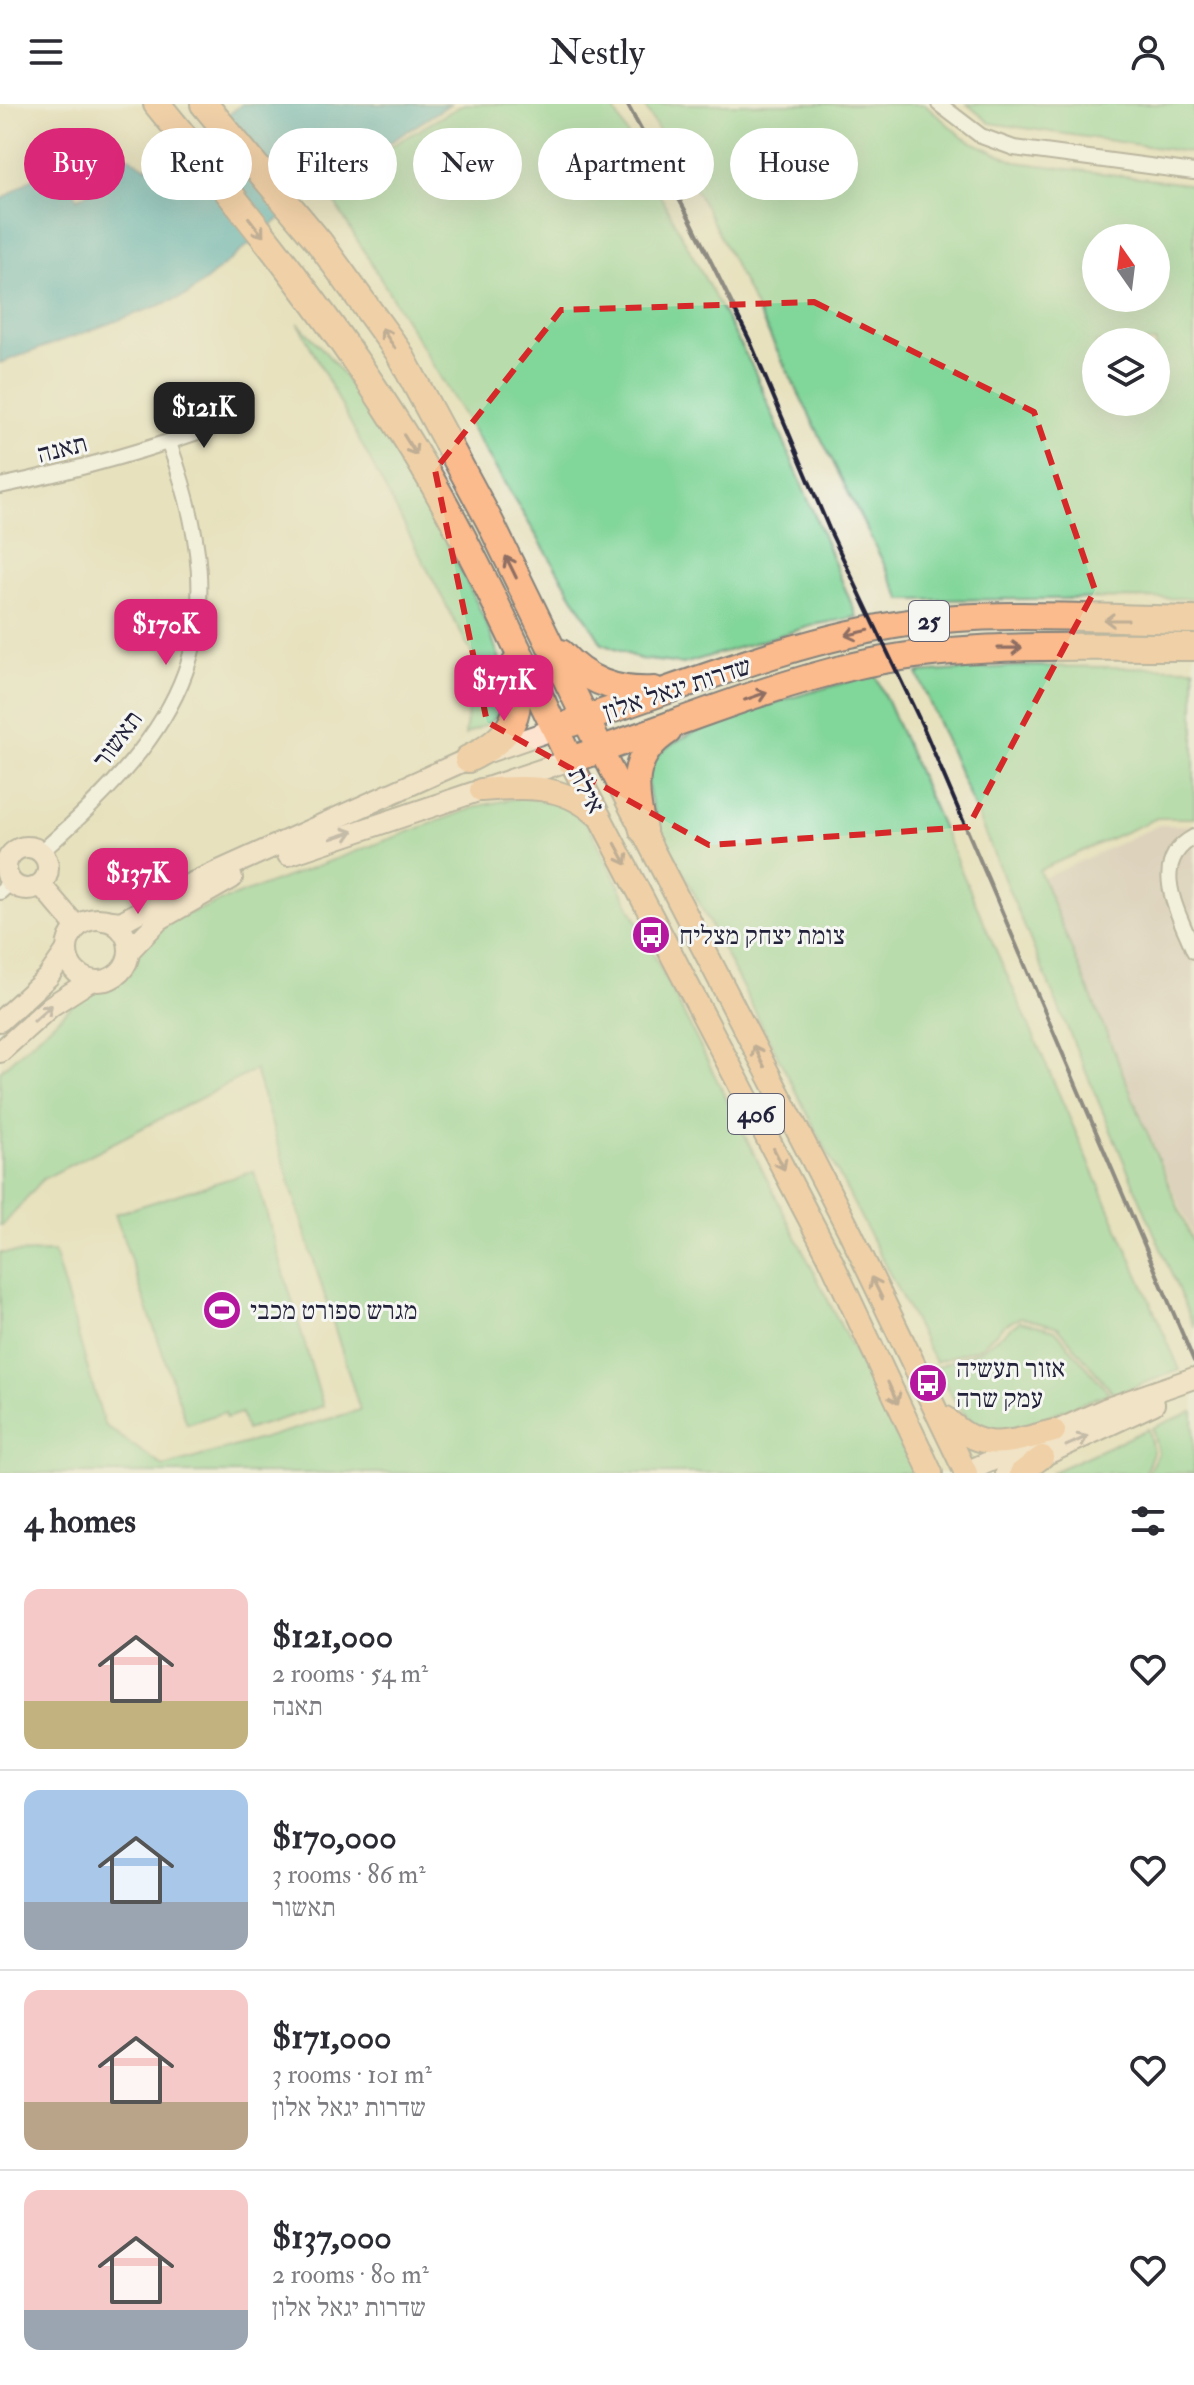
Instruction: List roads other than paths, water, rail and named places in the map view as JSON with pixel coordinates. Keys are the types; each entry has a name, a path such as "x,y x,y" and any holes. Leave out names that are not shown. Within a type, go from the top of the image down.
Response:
{"highway":[{"name":"אילת","path":"157,104 343,342 415,452 570,760"},
{"name":"אילת","path":"205,105 319,242 376,319 417,385 601,750"},
{"name":"שדרות יגאל אלון","path":"555,729 825,640 910,623 1005,618 1194,620"},
{"path":"468,759 503,737 518,707 518,681 505,626"},
{"path":"546,637 585,676 602,683 631,689 674,689"},
{"name":"שדרות יגאל אלון","path":"570,760 855,666 973,648 1194,647"},
{"path":"643,830 635,800 636,773 647,748 683,722"}],"main road":[{"name":"אילת","path":"601,750 850,1232 965,1473"},
{"name":"אילת","path":"570,760 829,1256 931,1473"},
{"path":"481,790 519,786 550,789 578,801 603,820"},
{"path":"936,1408 962,1434 976,1441 1009,1442 1054,1431"},
{"path":"1021,1473 1042,1457"}],"street":[{"path":"939,104 981,136 1014,148 1194,172"},
{"name":"תאנה","path":"0,486 169,443 225,422"},
{"name":"תאשור","path":"40,853 95,805 129,768 170,707 191,656 199,602 196,533 186,489 169,443"},
{"name":"שדרות יגאל אלון","path":"103,920 121,922 190,884 468,759 555,729"},
{"name":"שדרות יגאל אלון","path":"129,951 160,919 230,879 307,847 570,760"},
{"path":"1194,837 1176,850 1169,863 1168,880 1194,951"},
{"path":"25,848 40,853 47,870 40,884 25,889 6,887 6,850 25,848"},
{"path":"40,884 77,927"},
{"path":"0,1021 48,977 66,951 77,927 89,920 103,920 124,934 129,951 123,969 116,975 90,981 51,1006 0,1052"},
{"path":"66,951 73,970 90,981"},
{"path":"965,1473 1054,1431 1194,1381"},
{"path":"1006,1473 1194,1381"}],"water":[{"path":"242,104 450,104 397,138 397,128 268,128 268,200 302,200 188,295 0,363 0,201 24,184 24,200 125,200 125,154 141,164 141,200 252,200 252,128 212,128"}],"railway":[{"path":"627,104 691,221 750,341 830,531 924,729 1194,1361"}],"place":[{"name":"צומת יצחק מצליח","path":"651,935"},
{"name":"מגרש ספורט מכבי","path":"222,1310"},
{"name":"אזור תעשיה עמק שרה","path":"928,1383"}]}
